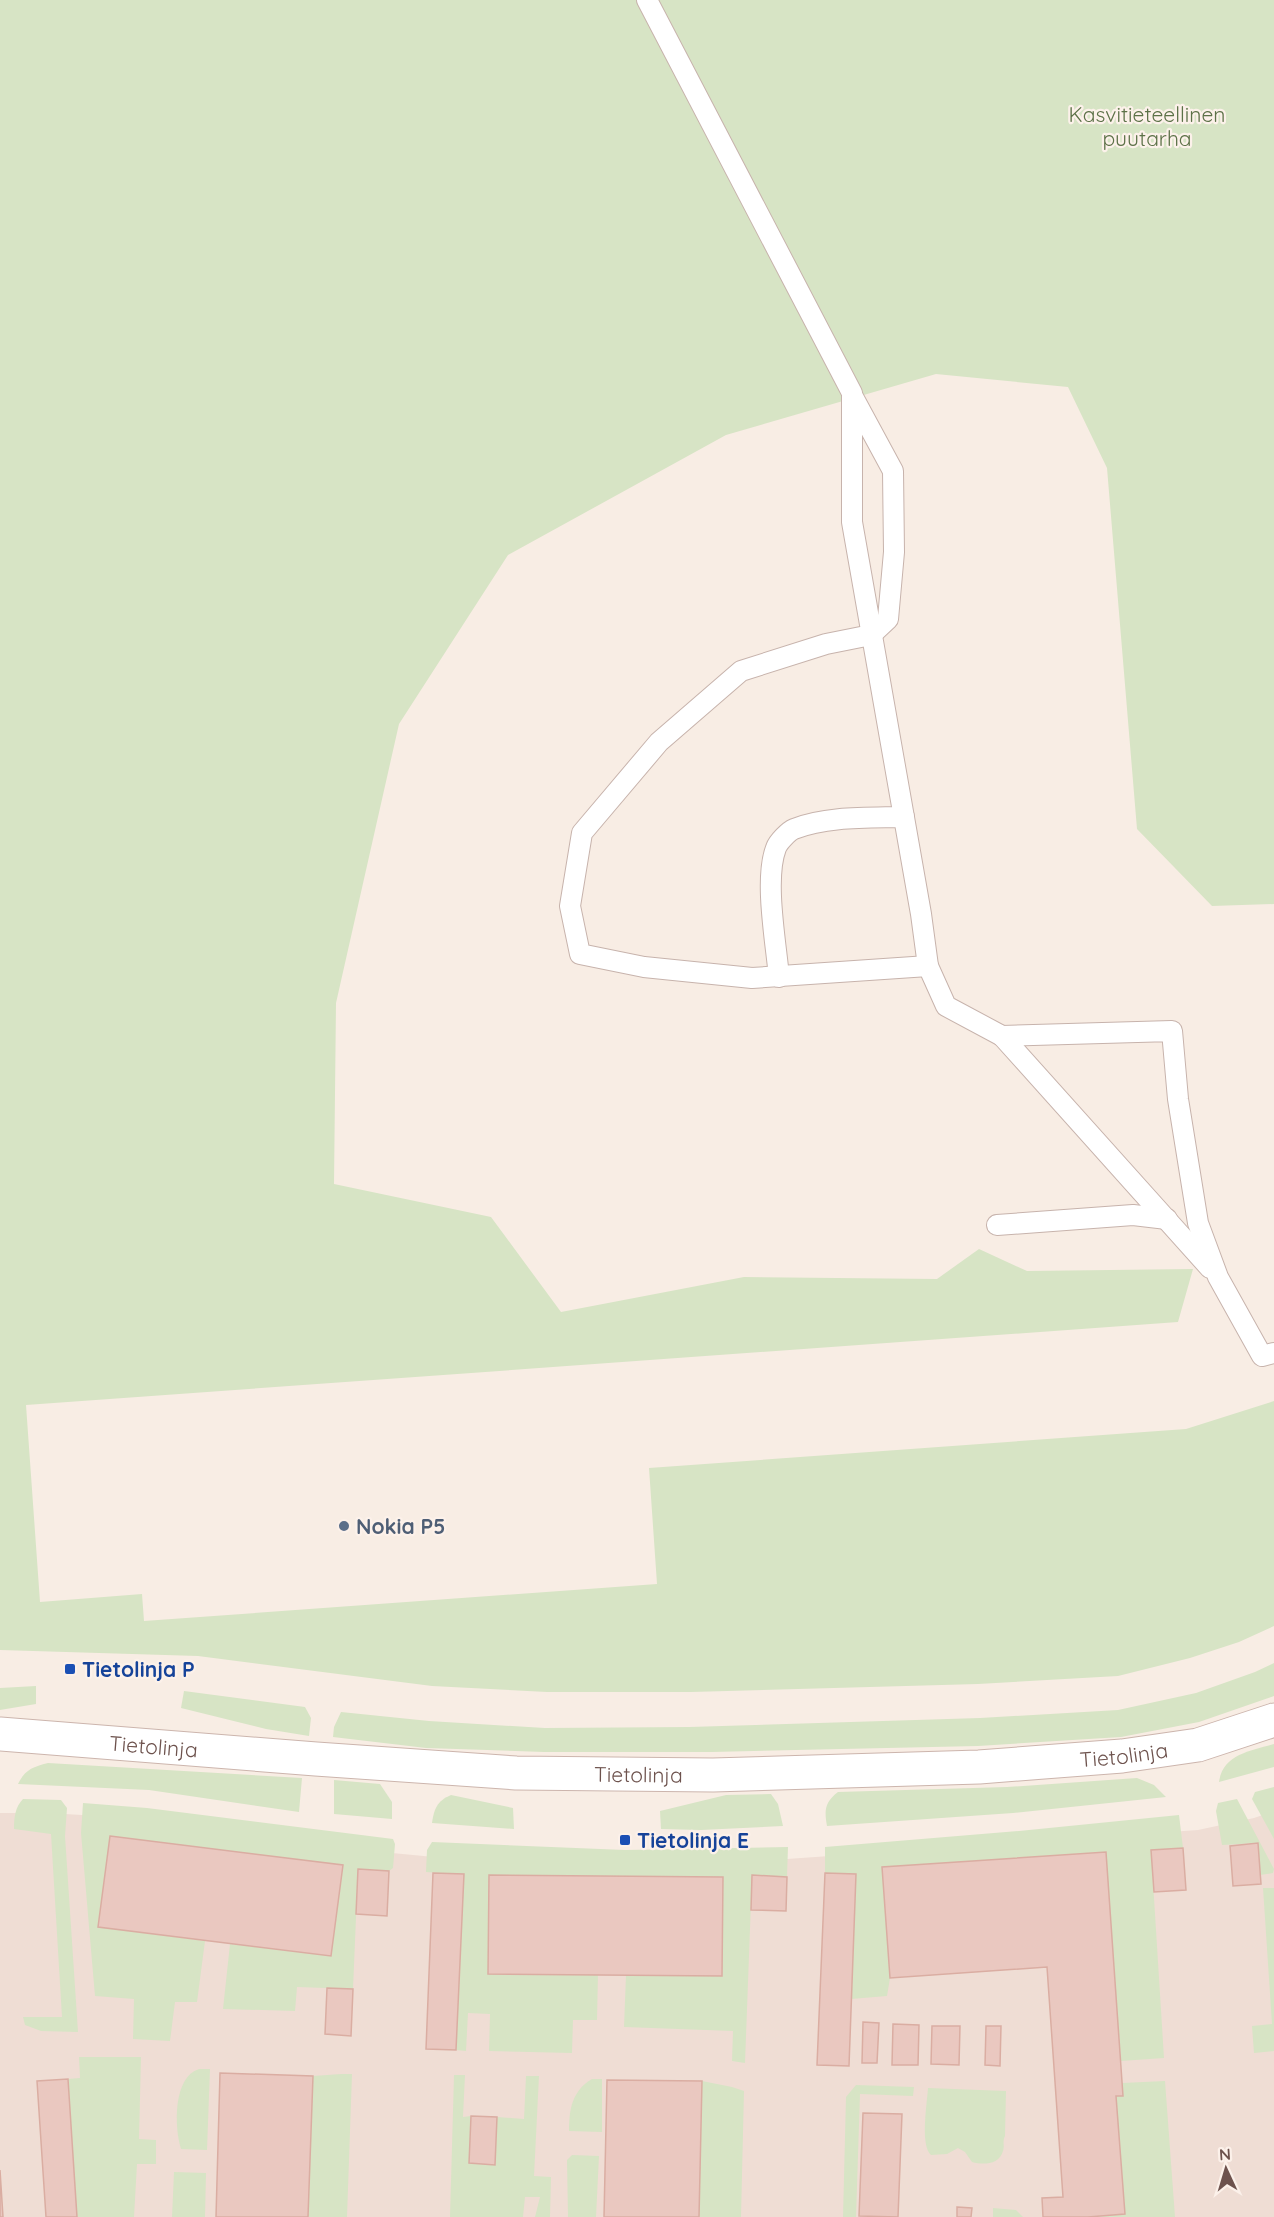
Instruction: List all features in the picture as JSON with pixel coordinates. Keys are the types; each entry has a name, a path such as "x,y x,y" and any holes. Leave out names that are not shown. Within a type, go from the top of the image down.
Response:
{"street":[{"name":"Tietolinja","path":"0,1734 316,1760 516,1773 713,1775 979,1767 1122,1756 1198,1745 1274,1720"}],"lane":[{"path":"647,0 893,471 894,552 888,619 871,635 826,644 741,671 659,742 582,833 570,906 580,954 644,967 752,978 928,966"},
{"path":"852,393 852,522 928,966 946,1006 1002,1036 1218,1277"},
{"path":"779,977 772,894 772,866 776,846 793,830 836,820 904,817"},
{"path":"1002,1036 1172,1031 1178,1099 1198,1223 1218,1277 1262,1356 1274,1353"},
{"path":"997,1225 1133,1215 1167,1219"}],"shaded area":[{"path":"1274,1811 1274,2217 0,2217 0,1813 115,1817 371,1851 455,1859 703,1865 1198,1830 1254,1818"}],"green space":[{"name":"Kasvitieteellinen puutarha","path":"0,0 1274,0 1274,904 1212,906 1137,829 1107,468 1068,387 936,374 726,435 508,555 399,724 336,1003 334,1184 491,1217 561,1312 744,1277 937,1279 979,1249 1027,1271 1193,1269 1178,1322 26,1405 40,1602 142,1594 144,1621 657,1584 649,1468 1186,1429 1274,1401 1274,1626 1239,1642 1190,1658 1118,1676 978,1684 691,1692 547,1692 432,1686 198,1656 0,1650"},
{"path":"1274,1663 1274,1696 1199,1722 1121,1737 978,1746 712,1752 544,1752 426,1748 333,1737 334,1727 341,1712 429,1721 545,1728 689,1727 980,1718 1118,1710 1196,1693"},
{"path":"36,1686 36,1704 0,1710 0,1688"},
{"path":"184,1691 305,1707 311,1718 309,1736 266,1729 181,1708"},
{"path":"1274,1744 1274,1767 1219,1782 1226,1765 1239,1755"},
{"path":"48,1763 302,1778 299,1812 149,1790 18,1784 23,1775 30,1770"},
{"path":"1137,1778 1154,1785 1166,1797 1013,1813 827,1826 826,1820 828,1803 838,1792 1007,1787"},
{"path":"334,1780 380,1784 392,1802 392,1819 334,1814"},
{"path":"1274,1787 1274,1839 1252,1799 1255,1792"},
{"path":"771,1794 778,1804 783,1826 701,1830 661,1829 660,1811 726,1795"},
{"path":"451,1795 513,1808 514,1829 432,1823 437,1806"},
{"path":"23,1799 61,1800 67,1808 65,1836 78,2032 41,2031 25,2025 23,2017 62,2017 51,1834 14,1829 18,1806"},
{"path":"1237,1799 1274,1869 1273,1873 1260,1875 1258,1843 1222,1845 1216,1811 1218,1803"},
{"path":"83,1803 147,1808 393,1839 395,1844 393,1868 389,1871 358,1870 353,1989 297,1987 295,2011 223,2009 230,1944 331,1956 342,1865 110,1836 98,1927 205,1941 197,2002 175,2002 170,2041 133,2039 134,1999 95,1996 81,1833"},
{"path":"1179,1815 1183,1848 1151,1850 1164,2058 1121,2061 1105,1852 883,1867 890,1978 887,1996 851,1999 856,1874 825,1873 825,1847"},
{"path":"432,1842 625,1850 788,1847 787,1877 752,1875 745,2063 732,2061 733,2031 624,2027 626,1975 598,1974 597,2020 573,2020 572,2053 489,2051 490,2014 468,2013 466,2051 456,2050 464,1875 426,1872 427,1850"},
{"path":"1263,1888 1274,1888 1274,2051 1254,2053 1252,2026 1272,2024"},
{"path":"79,2057 141,2057 139,2139 156,2140 156,2164 137,2164 134,2217 77,2217 68,2079 80,2078"},
{"path":"199,2069 210,2069 207,2150 181,2149 177,2128 180,2092 190,2074"},
{"path":"352,2074 347,2217 308,2217 313,2076"},
{"path":"454,2075 465,2075 463,2117 471,2116 469,2163 495,2165 497,2117 524,2119 526,2076 539,2076 534,2176 551,2177 550,2217 535,2217 540,2197 525,2197 523,2217 450,2217"},
{"path":"592,2079 602,2079 602,2132 569,2131 573,2101 580,2089"},
{"path":"702,2081 744,2091 741,2217 699,2217"},
{"path":"1165,2081 1175,2217 1088,2217 1125,2214 1116,2096 1123,2096 1122,2083"},
{"path":"856,2085 914,2087 913,2096 860,2094 856,2217 843,2217 846,2097"},
{"path":"928,2088 1006,2091 1004,2149 1001,2156 994,2161 981,2164 972,2162 965,2152 958,2148 947,2154 931,2155 925,2134"},
{"path":"572,2155 599,2156 596,2217 568,2217 567,2160"},
{"path":"174,2172 206,2173 205,2217 172,2217"},
{"path":"993,2208 1016,2210 1023,2217 993,2217"}],"building":[{"path":"110,1836 343,1865 331,1956 98,1927"},
{"path":"1258,1843 1261,1884 1233,1886 1230,1846"},
{"path":"1183,1848 1186,1890 1154,1892 1151,1850"},
{"path":"1106,1852 1123,2096 1116,2096 1125,2214 1043,2217 1042,2198 1063,2197 1047,1967 890,1978 882,1867"},
{"path":"358,1869 389,1871 387,1916 356,1914"},
{"path":"433,1873 464,1874 456,2050 426,2049"},
{"path":"825,1873 856,1874 849,2066 817,2065"},
{"path":"489,1875 723,1877 722,1976 488,1974"},
{"path":"752,1875 787,1877 786,1911 751,1910"},
{"path":"327,1988 353,1989 351,2036 325,2034"},
{"path":"863,2022 879,2023 877,2063 862,2063"},
{"path":"893,2024 919,2025 918,2065 892,2065"},
{"path":"932,2026 960,2026 959,2065 931,2064"},
{"path":"986,2026 1001,2026 1000,2066 985,2065"},
{"path":"220,2073 313,2076 308,2217 216,2217"},
{"path":"68,2079 77,2217 46,2217 37,2081"},
{"path":"607,2080 702,2081 699,2217 604,2217"},
{"path":"863,2113 902,2114 898,2217 859,2216"},
{"path":"471,2116 497,2117 495,2165 469,2163"},
{"path":"0,2170 3,2217 0,2217"},
{"path":"957,2207 972,2208 971,2217 957,2217"}],"place":[{"name":"Nokia P5","path":"344,1526"},
{"name":"Tietolinja P","path":"70,1669"},
{"name":"Tietolinja E","path":"625,1840"}]}
